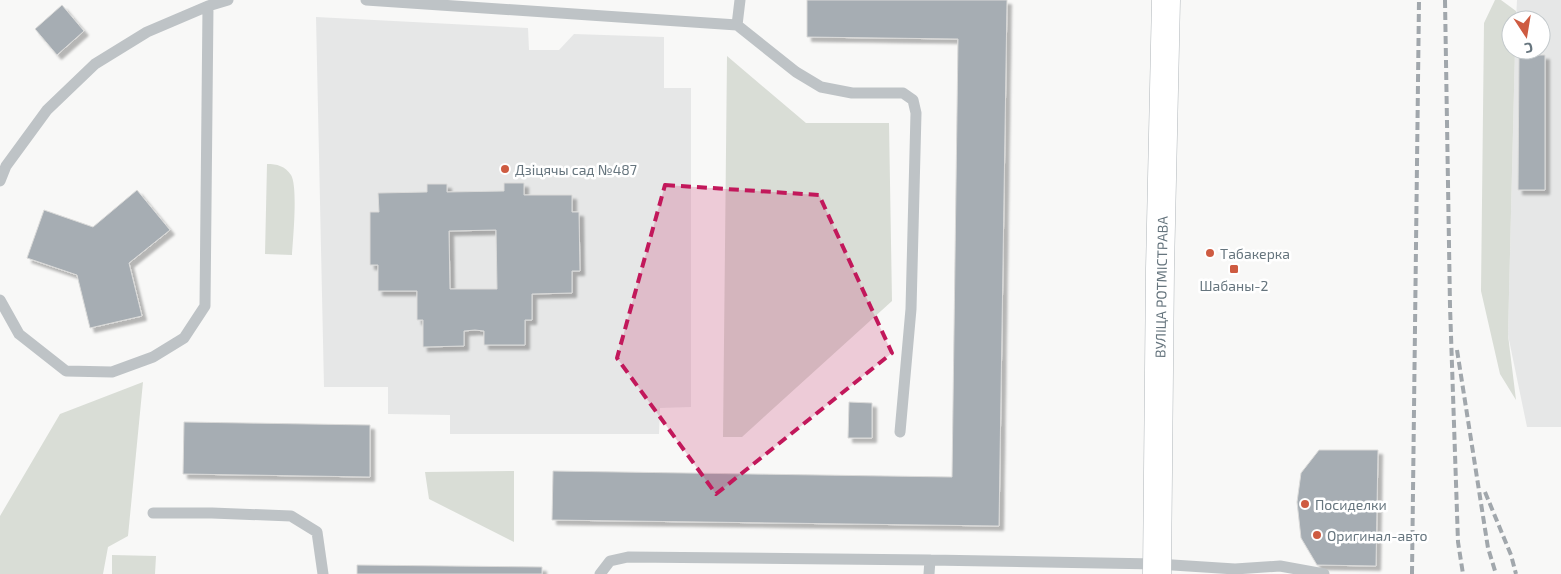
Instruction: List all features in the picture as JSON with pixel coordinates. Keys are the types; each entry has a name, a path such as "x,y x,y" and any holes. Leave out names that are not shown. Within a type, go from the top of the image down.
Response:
{"street":[{"name":"ВУЛІЦА РОТМІСТРАВА","path":"1157,569 1166,0"}],"lane":[{"path":"0,181 6,166 47,110 95,64 147,32 208,6 228,0"},
{"path":"366,0 737,25 796,72 821,87 852,93 902,93 913,100 916,113 911,309 900,432"},
{"path":"737,25 740,0"},
{"path":"0,300 19,334 66,371 112,372 153,357 184,338 205,306 208,6"},
{"path":"153,513 291,516 317,532 323,574"},
{"path":"600,574 610,561 628,557 930,560 1157,569 1235,569 1280,566 1322,571"},
{"path":"929,574 930,560"}],"highlighted area":[{"path":"665,185 819,195 892,353 716,494 617,358"}],"shaded area":[{"path":"1495,0 1501,0 1515,10 1501,10 1501,60 1515,60 1508,335 1516,400 1500,374 1481,291 1484,23"},
{"path":"1517,0 1561,0 1561,427 1527,427 1508,335 1515,60 1551,60 1551,10 1516,10"},
{"name":"Дзіцячы сад №487","path":"316,17 528,28 529,50 559,50 574,34 664,37 664,88 691,88 691,407 660,408 659,434 450,434 450,415 388,414 388,387 324,387"},
{"path":"727,56 806,123 889,123 892,301 742,437 723,437"},
{"path":"267,164 283,168 289,172 293,181 292,255 265,254"},
{"path":"143,382 128,536 108,547 103,574 0,574 0,516 60,414"},
{"path":"514,471 514,542 429,499 425,472"},
{"path":"112,555 156,556 155,574 112,574"}],"building":[{"path":"807,0 1007,0 999,526 552,520 553,471 952,477 958,39 807,37"},
{"path":"62,5 84,31 57,55 35,29"},
{"path":"1519,60 1545,60 1545,190 1518,190"},
{"path":"504,183 524,183 524,195 572,195 572,212 579,212 580,271 572,271 572,293 532,294 532,320 525,320 525,345 484,345 484,331 475,330 464,331 464,346 423,347 423,320 417,320 417,291 378,291 378,265 370,265 370,212 379,212 378,193 427,192 427,184 447,184 447,192 504,191","holes":["496,230 497,289 450,289 449,231"]},
{"path":"137,190 170,230 129,263 142,316 90,328 77,275 27,258 44,210 93,227"},
{"path":"849,402 872,403 872,438 848,438"},
{"path":"184,422 370,425 370,477 183,474"},
{"path":"1319,450 1378,450 1376,566 1317,565 1301,538 1297,502 1301,473"},
{"path":"357,565 542,567 542,574 357,574"}],"railway":[{"path":"1412,574 1419,0"},
{"path":"1445,0 1450,306 1458,542 1463,574"},
{"path":"1457,350 1488,548 1496,574"},
{"path":"1485,492 1511,555 1516,574"}],"place":[{"name":"Дзіцячы сад №487","path":"505,169"},
{"name":"Табакерка","path":"1210,253"},
{"name":"Шабаны-2","path":"1234,269"},
{"name":"Посиделки","path":"1305,504"},
{"name":"Оригинал-авто","path":"1317,535"}]}
